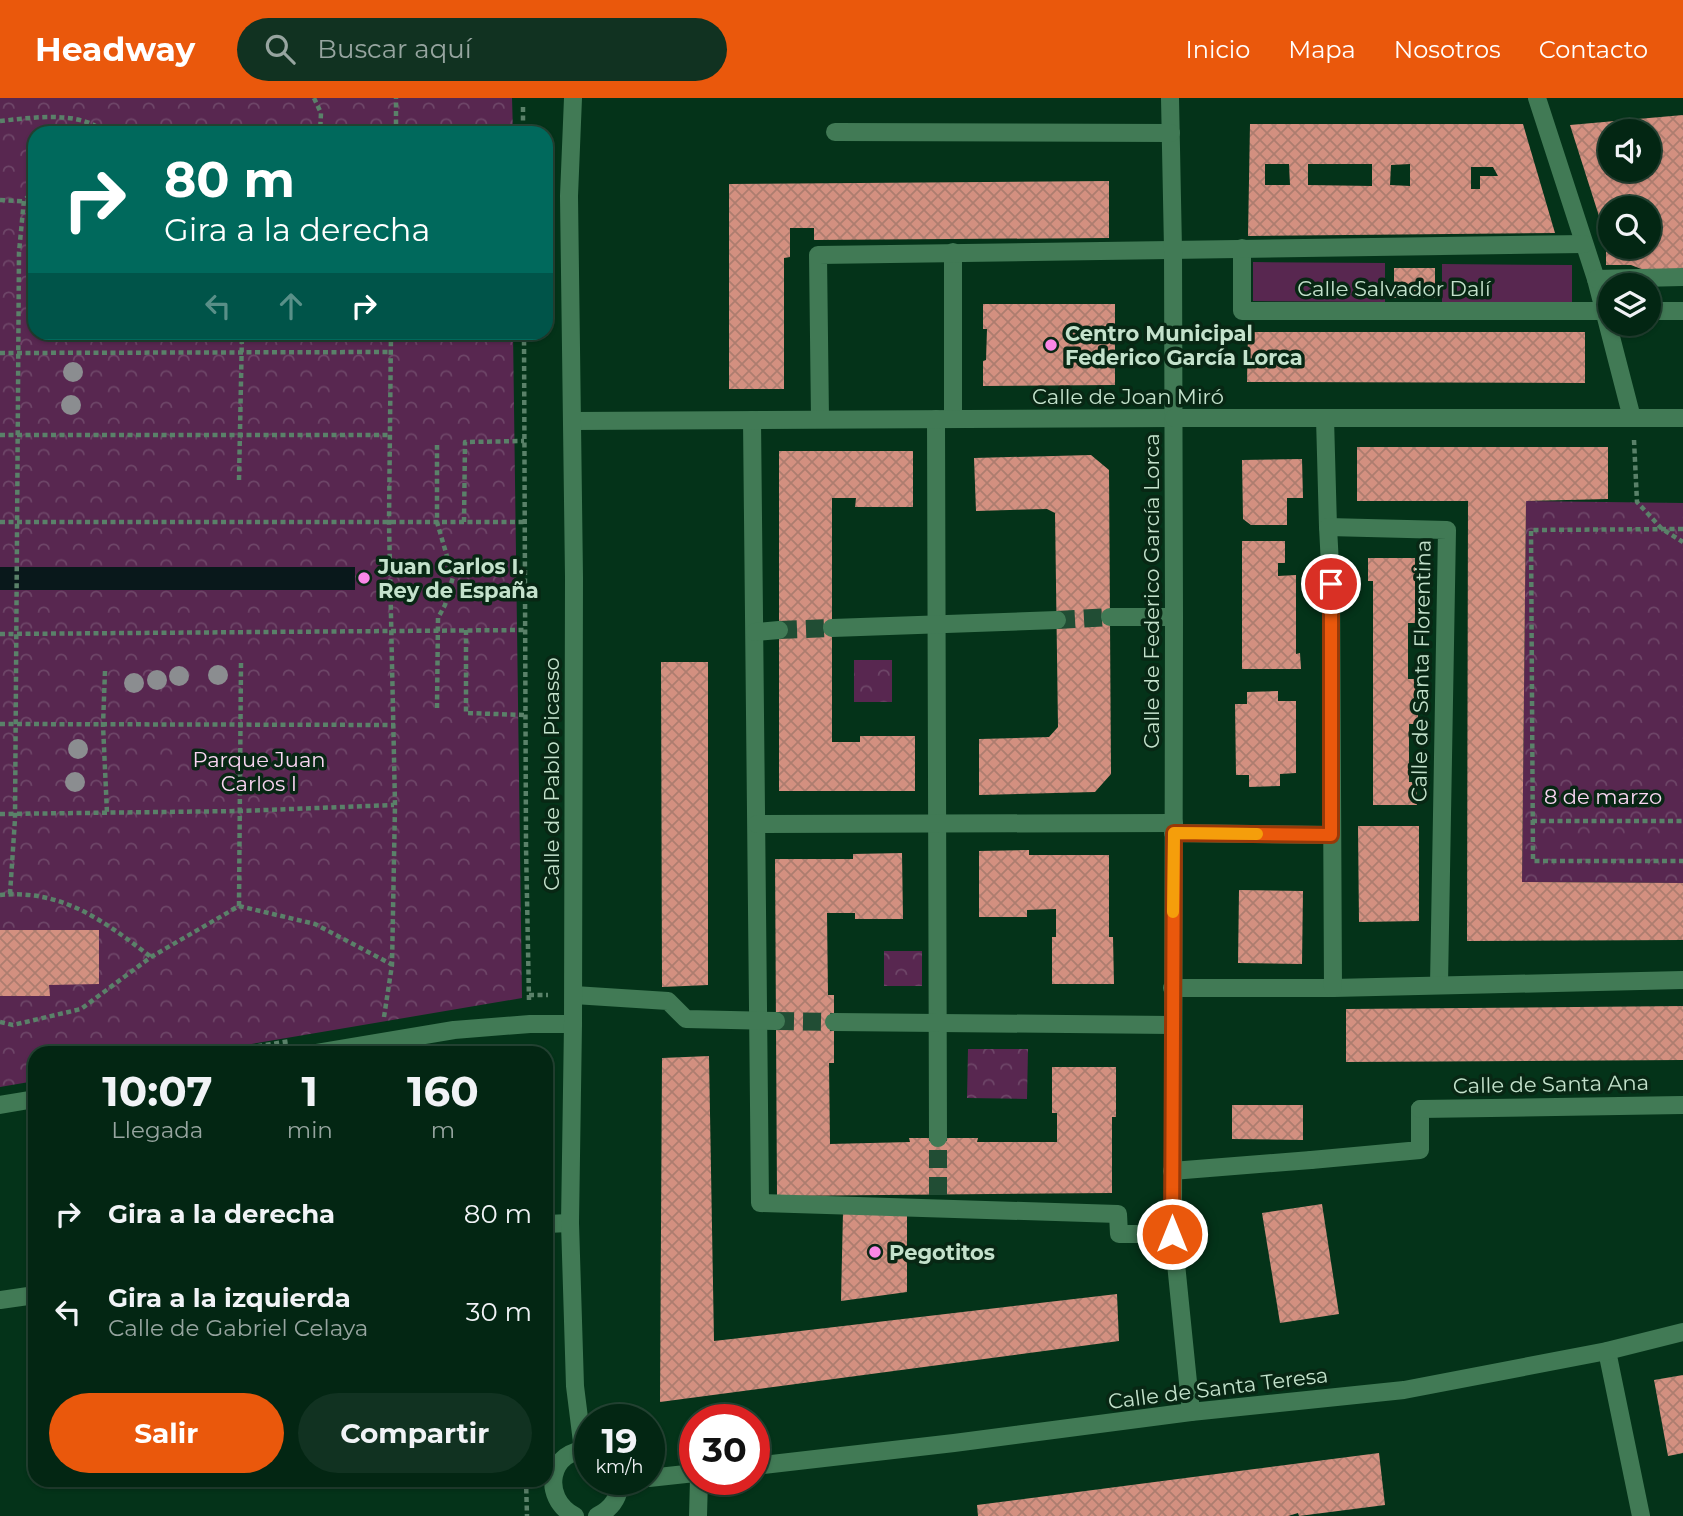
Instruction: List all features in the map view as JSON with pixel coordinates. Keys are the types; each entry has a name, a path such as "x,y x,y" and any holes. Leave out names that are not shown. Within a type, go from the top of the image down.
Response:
{"street":[{"name":"Calle de Pablo Picasso","path":"573,98 569,196 573,421 573,1024 570,1223 575,1385 578,1404"},
{"name":"Calle de Federico García Lorca","path":"1170,98 1174,418 1172,1234 1191,1412"},
{"path":"1537,98 1598,285"},
{"path":"835,132 1171,133"},
{"name":"Calle Salvador Dalí","path":"820,419 818,255 1584,244"},
{"name":"Calle Salvador Dalí","path":"1242,248 1242,311 1598,311"},
{"path":"938,1138 936,623 953,252"},
{"path":"1596,279 1683,277"},
{"path":"1661,311 1683,311"},
{"path":"1613,336 1632,418"},
{"path":"1325,418 1331,584 1333,988"},
{"name":"Calle de Joan Miró","path":"573,421 1683,418"},
{"path":"752,420 757,824 768,1021 760,1203 937,1202 1118,1214 1119,1234 1172,1234"},
{"name":"Calle de Santa Florentina","path":"1328,527 1447,530 1439,985"},
{"path":"1110,617 1174,617"},
{"path":"832,628 1057,620"},
{"path":"755,632 779,630"},
{"path":"757,824 937,823 1174,828 1331,835"},
{"path":"1172,988 1333,988 1683,980"},
{"path":"573,995 668,1001 686,1019 768,1021"},
{"path":"834,1022 1172,1025"},
{"path":"359,1046 454,1030 530,1024 573,1024"},
{"path":"0,1105 28,1100"},
{"name":"Calle de Santa Ana","path":"1172,1171 1420,1150 1420,1109 1683,1105"},
{"path":"553,1224 570,1223"},
{"path":"0,1300 28,1296"},
{"name":"Calle de Santa Teresa","path":"770,1464 1191,1412 1404,1390 1607,1352 1683,1332"},
{"path":"1607,1352 1641,1516"},
{"path":"553,1479 562,1460 574,1452"},
{"path":"553,1485 558,1503 575,1516"},
{"path":"597,1516 608,1510 616,1501 617,1495"},
{"path":"698,1516 699,1495"}],"path":[{"path":"314,98 321,113 320,126"},
{"path":"396,98 396,126"},
{"path":"523,107 523,126"},
{"path":"0,121 61,118 96,126"},
{"path":"10,894 15,814 19,252 24,200 28,197"},
{"path":"0,200 28,201"},
{"path":"239,480 242,340"},
{"path":"382,1028 392,965 395,805 389,522 391,340"},
{"path":"524,340 525,715 530,1024"},
{"path":"0,353 391,352"},
{"path":"1632,418 1637,502 1662,529 1683,542"},
{"path":"0,436 390,435"},
{"path":"464,522 465,442 524,441"},
{"path":"437,444 438,522 453,577 445,605 438,618 437,708"},
{"path":"0,522 524,522"},
{"path":"1683,528 1531,530 1532,861 1683,861"},
{"path":"466,630 466,713 525,715"},
{"path":"0,634 525,630"},
{"path":"239,906 241,662"},
{"path":"105,671 103,725 107,813"},
{"path":"0,724 395,725"},
{"path":"0,814 241,811 395,805"},
{"path":"1532,821 1683,821"},
{"path":"0,895 52,897 74,906 118,932 150,957"},
{"path":"0,1022 13,1025 81,1009 150,957 239,906 315,924 392,965"},
{"path":"526,1487 527,1516"}],"green space":[{"name":"Parque Juan Carlos I","path":"0,98 512,98 513,126 28,126 28,340 513,340 522,998 239,1046 28,1046 28,1082 0,1087"},
{"path":"1253,262 1385,263 1385,302 1253,301"},
{"path":"1442,264 1572,265 1572,302 1442,302"},
{"name":"8 de marzo","path":"1526,501 1683,503 1683,883 1522,882"},
{"path":"419,550 430,563 434,578 431,592 420,605 403,594 404,558"},
{"path":"854,660 892,660 892,702 854,702"},
{"path":"884,951 922,951 922,986 884,986"},
{"path":"968,1049 1028,1049 1027,1099 967,1098"}],"shaded area":[{"path":"0,567 355,567 355,590 0,590"}],"building":[{"path":"1683,115 1683,273 1649,272 1631,265 1606,265 1606,259 1661,259 1661,196 1598,196 1598,213 1570,125 1598,123 1598,182 1661,182 1661,119 1638,119"},
{"path":"1250,124 1523,124 1555,233 1248,236","holes":["1265,164 1289,164 1290,185 1265,185","1308,164 1372,164 1372,186 1308,185","1410,164 1410,186 1390,185 1391,165","1471,167 1493,167 1498,176 1480,176 1480,189 1471,189"]},
{"path":"1109,181 1109,238 814,240 814,228 790,228 790,257 784,258 784,389 729,389 729,184"},
{"path":"1394,268 1435,268 1435,298 1394,298"},
{"name":"Centro Municipal Federico García Lorca","path":"983,304 1115,304 1115,385 983,386 987,329 983,329"},
{"path":"1248,332 1585,332 1585,383 1247,382"},
{"path":"1357,447 1608,447 1608,499 1526,501 1522,882 1683,883 1683,940 1467,941 1468,501 1357,501"},
{"path":"779,451 913,451 913,507 855,507 856,498 832,498 832,742 860,742 860,736 915,736 915,791 779,791"},
{"path":"1091,455 1109,470 1111,774 1095,792 979,795 979,739 1049,737 1058,727 1055,513 1047,509 976,511 974,458"},
{"path":"1302,459 1303,498 1287,498 1287,525 1251,525 1243,519 1242,460"},
{"path":"1242,541 1285,541 1285,563 1278,563 1278,576 1296,575 1296,654 1300,653 1301,669 1242,669"},
{"path":"1368,558 1415,558 1415,623 1408,623 1408,679 1418,679 1418,724 1409,724 1409,782 1417,782 1417,805 1373,805 1373,581 1368,581"},
{"path":"661,662 708,662 708,985 662,987"},
{"path":"1278,691 1278,701 1296,701 1296,773 1280,774 1280,786 1249,787 1249,775 1236,775 1235,704 1247,704 1247,692"},
{"path":"1358,826 1419,826 1419,921 1359,922"},
{"path":"1029,850 1029,855 1109,855 1109,937 1113,937 1114,984 1052,984 1052,937 1056,937 1056,909 1027,910 1027,917 979,917 979,851"},
{"path":"902,853 903,919 855,919 855,913 827,913 828,995 834,995 834,1063 829,1063 830,1144 910,1142 909,1138 978,1138 977,1142 1057,1142 1057,1113 1052,1113 1052,1067 1116,1067 1116,1117 1112,1117 1112,1193 777,1196 775,859 853,859 853,854"},
{"path":"1239,890 1303,891 1302,964 1238,963"},
{"path":"0,930 99,930 99,984 49,985 50,996 0,996"},
{"path":"1683,1006 1683,1060 1346,1062 1346,1009"},
{"path":"709,1056 714,1341 1117,1294 1119,1341 660,1402 662,1058"},
{"path":"1232,1105 1303,1105 1303,1140 1232,1139"},
{"path":"1322,1204 1339,1314 1280,1323 1262,1213"},
{"name":"Pegotitos","path":"843,1212 907,1213 907,1292 841,1301"},
{"path":"1683,1375 1683,1453 1668,1456 1654,1380"},
{"path":"1379,1453 1385,1505 1299,1516 1298,1513 1288,1516 978,1516 977,1505"}],"tunnel":[{"path":"1057,620 1110,617"},
{"path":"779,630 832,628"},
{"path":"776,1021 834,1022"},
{"path":"938,1138 938,1195"}],"slow traffic":[{"path":"1173,912 1174,833 1257,834"}],"place":[{"name":"Centro Municipal Federico García Lorca","path":"1051,345"},
{"name":"Juan Carlos I. Rey de España","path":"364,578"},
{"name":"Pegotitos","path":"875,1252"}],"route":[{"path":"1172,1234 1174,833 1331,835 1331,584"}]}
